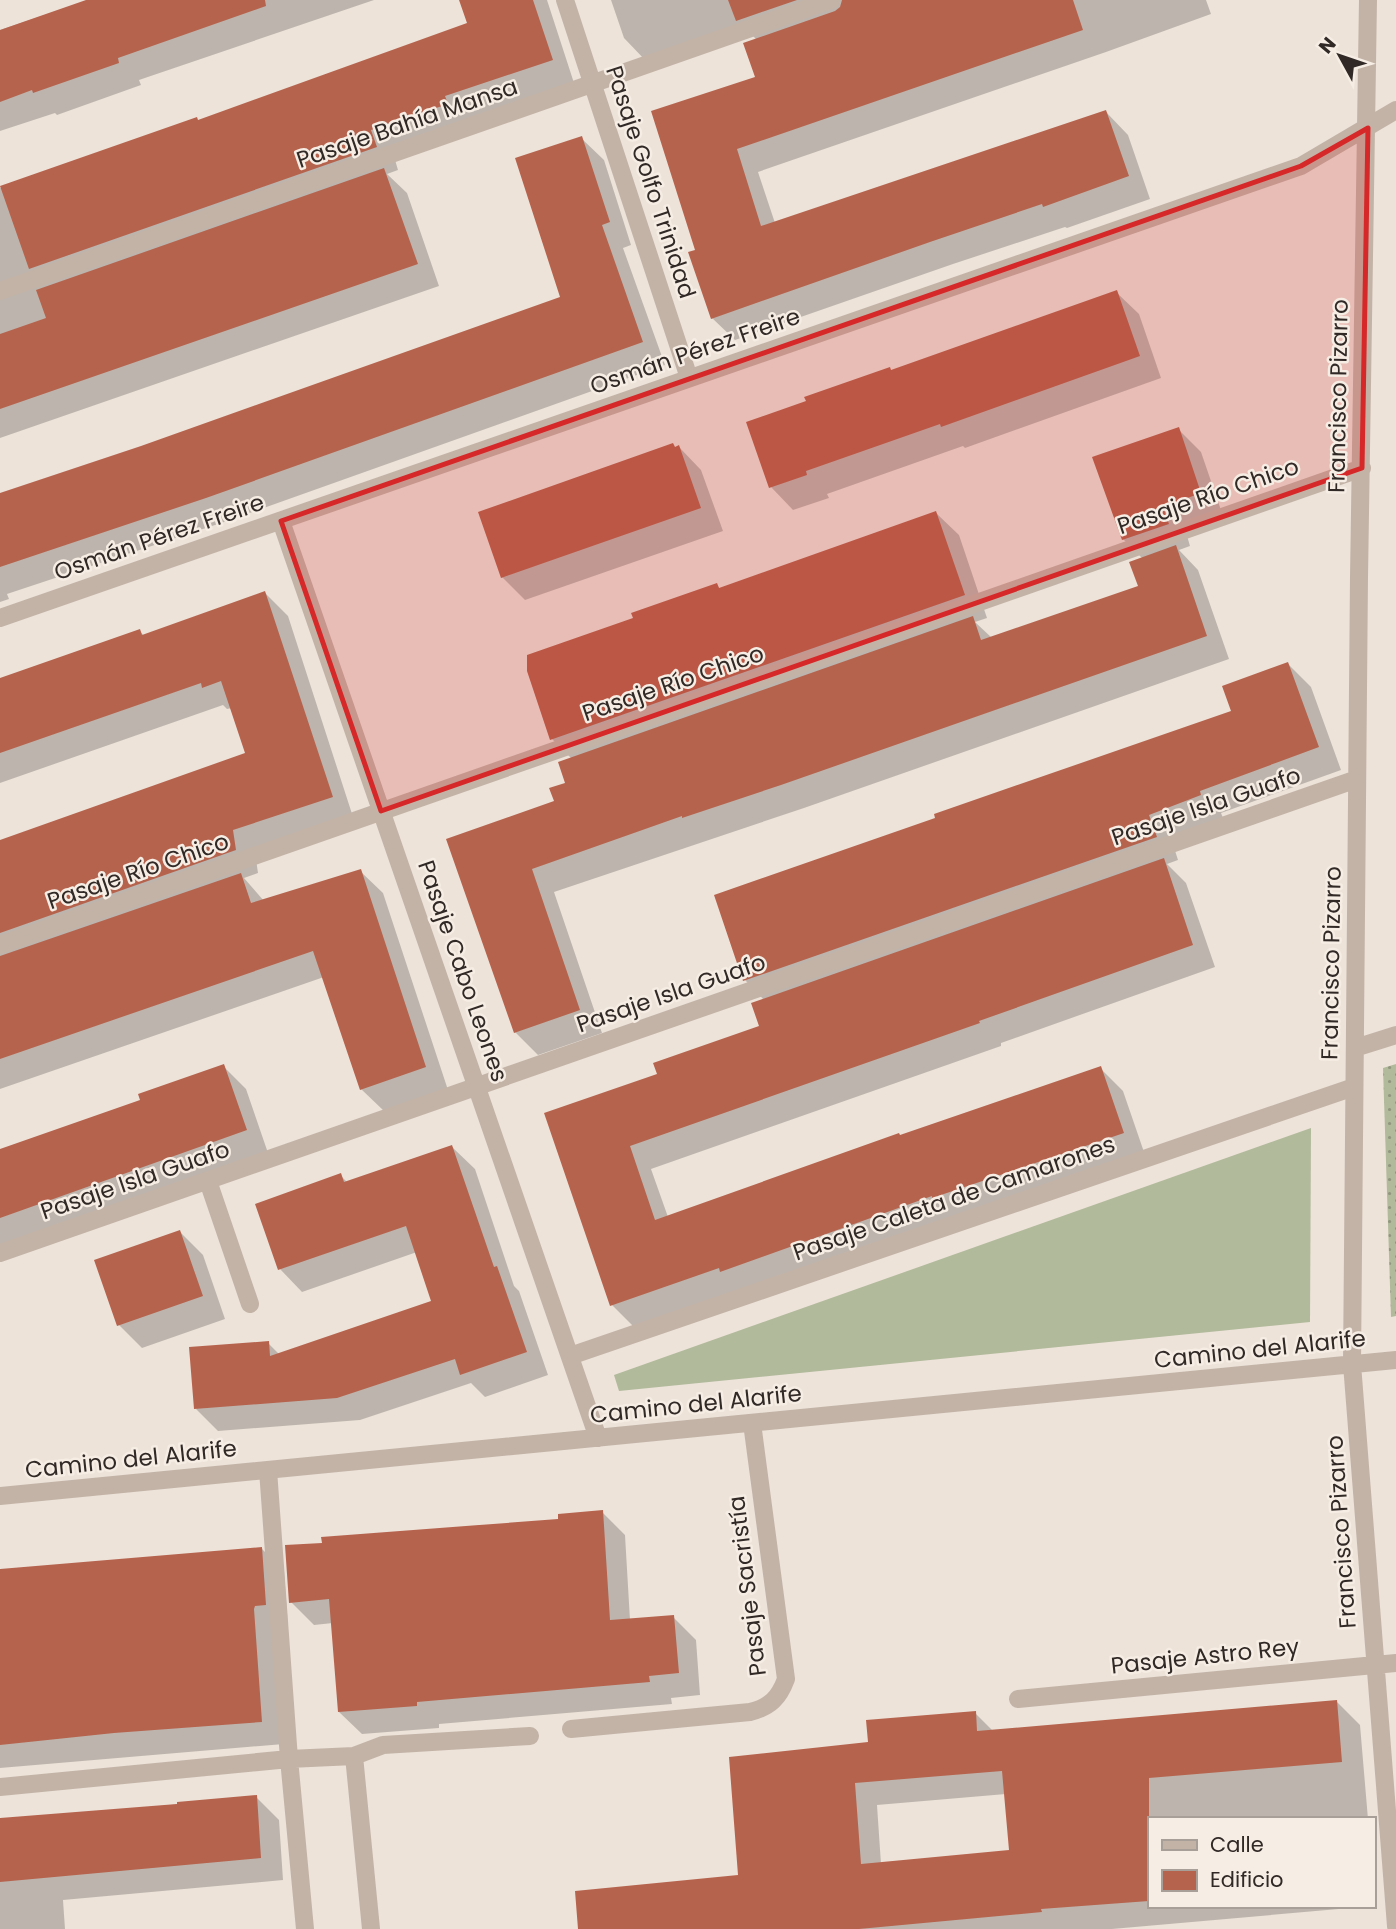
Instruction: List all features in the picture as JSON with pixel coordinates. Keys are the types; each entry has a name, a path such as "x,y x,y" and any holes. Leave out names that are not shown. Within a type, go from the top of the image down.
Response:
{"street":[{"name":"Pasaje Golfo Trinidad","path":"565,0 689,378"},
{"name":"Pasaje Bahía Mansa","path":"0,291 831,0"},
{"name":"Francisco Pizarro","path":"1368,0 1352,1364 1396,1926"},
{"name":"Osmán Pérez Freire","path":"0,618 1301,166 1396,110"},
{"name":"Pasaje Río Chico","path":"0,945 1362,468"},
{"name":"Pasaje Cabo Leones","path":"281,521 598,1438"},
{"name":"Pasaje Isla Guafo","path":"0,1254 1357,779"},
{"path":"1355,1048 1396,1035"},
{"name":"Pasaje Caleta de Camarones","path":"570,1356 1354,1087"},
{"path":"208,1181 250,1304"},
{"name":"Camino del Alarife","path":"0,1496 1396,1360"},
{"name":"Pasaje Sacristía","path":"571,1728 750,1712 764,1709 782,1690 786,1679 752,1423"},
{"path":"268,1470 289,1759 305,1929"},
{"name":"Pasaje Astro Rey","path":"1018,1699 1396,1663"},
{"path":"0,1787 289,1759 354,1756 383,1745 530,1736"},
{"path":"354,1756 371,1929"}],"highlighted area":[{"path":"1368,128 1362,468 381,811 281,521 1301,166"}],"green space":[{"path":"1396,1064 1396,1316 1391,1317 1383,1068"},
{"path":"1311,1128 1310,1322 619,1391 614,1375"}],"building":[{"path":"86,0 265,0 266,6 118,58 119,63 0,102 0,30"},
{"path":"459,0 533,0 553,60 445,96 448,104 371,130 377,147 29,269 0,186 197,117 198,120 467,23"},
{"path":"728,0 797,0 736,21"},
{"path":"842,0 1073,0 1083,30 737,149 761,226 1106,110 1129,176 711,319 688,252 695,250 651,111 755,77 743,43 835,11"},
{"path":"582,136 610,222 602,225 643,342 206,498 0,567 0,493 141,446 560,297 515,158"},
{"path":"384,168 418,264 0,409 0,334 46,318 36,290"},
{"path":"1117,290 1140,356 941,427 940,424 806,471 807,475 769,488 746,422 806,401 804,397 890,367 891,370"},
{"path":"1179,427 1201,493 1163,507 1169,524 1122,540 1092,457"},
{"path":"673,443 675,447 679,445 701,508 501,578 478,512"},
{"path":"936,511 965,595 550,740 527,671 527,655 633,618 631,613 717,583 719,588"},
{"path":"1176,545 1207,636 532,869 580,1010 514,1033 446,839 554,801 549,788 565,783 558,762 973,616 981,640 1138,586 1129,562"},
{"path":"265,591 333,797 233,830 236,850 0,933 0,840 245,753 221,681 202,688 201,683 0,753 0,678 140,629 142,635"},
{"path":"1288,662 1319,747 1200,791 1201,795 1149,815 1157,837 743,981 714,895 935,818 934,814 1231,711 1222,686"},
{"path":"1164,858 1193,945 630,1146 655,1220 899,1133 900,1135 1101,1066 1124,1133 932,1196 720,1272 719,1268 610,1306 544,1113 657,1074 653,1063 759,1026 751,1003"},
{"path":"361,869 426,1067 360,1090 313,951 0,1059 0,956 241,873 251,903"},
{"path":"224,1064 247,1130 0,1218 0,1149 140,1100 138,1094"},
{"path":"452,1145 527,1352 460,1375 455,1359 337,1398 194,1409 189,1347 269,1341 270,1356 431,1301 406,1226 278,1270 255,1204 341,1173 344,1182"},
{"path":"180,1230 203,1296 117,1326 94,1260"},
{"path":"603,1510 610,1620 674,1615 679,1673 649,1676 650,1682 417,1702 417,1706 338,1712 329,1599 289,1603 285,1545 322,1543 321,1537 558,1519 558,1514"},
{"path":"262,1547 266,1605 255,1606 254,1609 262,1722 0,1745 0,1569"},
{"path":"1337,1700 1342,1762 1149,1778 1148,1901 1041,1909 1042,1912 859,1929 578,1929 575,1891 738,1875 729,1757 868,1742 866,1720 976,1711 977,1731","holes":["1002,1771 1009,1850 861,1864 855,1783"]},
{"path":"257,1795 261,1858 0,1882 0,1818"}]}
